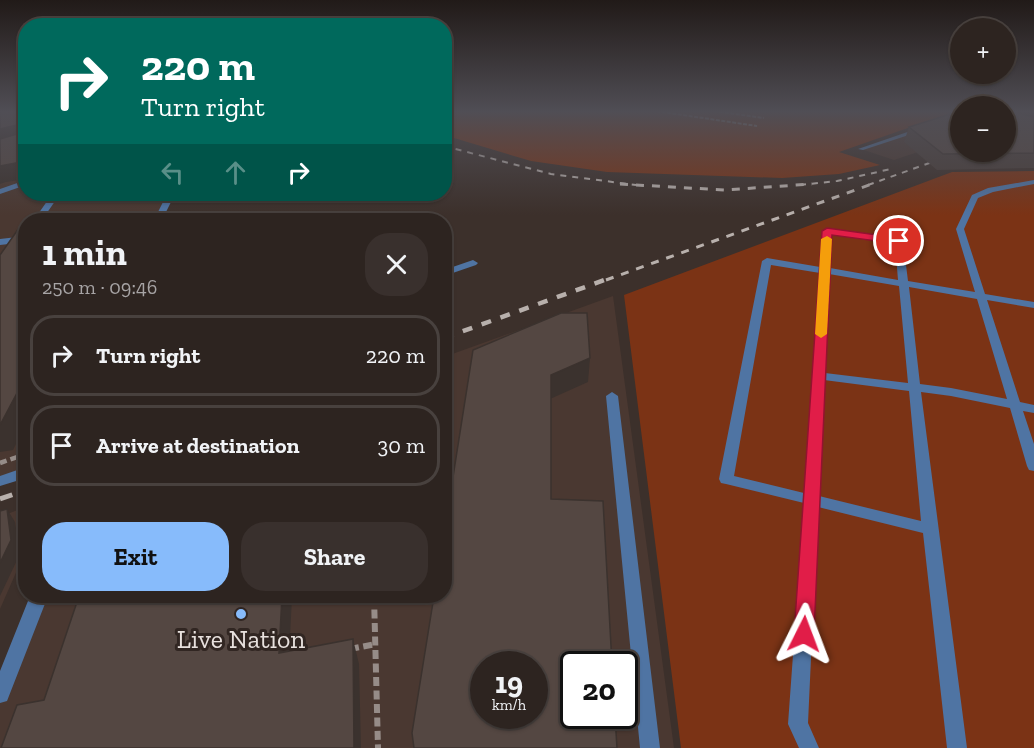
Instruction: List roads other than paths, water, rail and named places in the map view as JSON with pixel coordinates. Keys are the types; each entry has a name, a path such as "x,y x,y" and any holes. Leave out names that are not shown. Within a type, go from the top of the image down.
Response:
{"street":[{"path":"861,149 871,146"},
{"path":"1034,182 991,190 975,197 960,229 1034,466"},
{"path":"0,192 18,185"},
{"path":"809,748 798,724 827,231 899,241 930,529 957,748"},
{"path":"2,242 18,234"},
{"path":"2,242 18,240"},
{"path":"930,529 726,479 767,261 1034,305"},
{"path":"452,270 473,263"},
{"path":"818,376 951,392 1034,409"},
{"path":"612,396 650,748"},
{"path":"0,481 18,475"},
{"path":"0,694 36,603"}],"railway":[{"path":"452,148 551,174 635,185"},
{"path":"868,185 950,156"},
{"path":"805,185 837,181 891,169"},
{"path":"620,184 635,185"},
{"path":"805,185 812,184"},
{"path":"606,280 872,184"},
{"path":"635,185 724,190 805,185"},
{"path":"800,185 805,185"},
{"path":"452,335 610,278"},
{"path":"0,499 18,493"}],"place":[{"name":"Live Nation","path":"241,614"}]}
